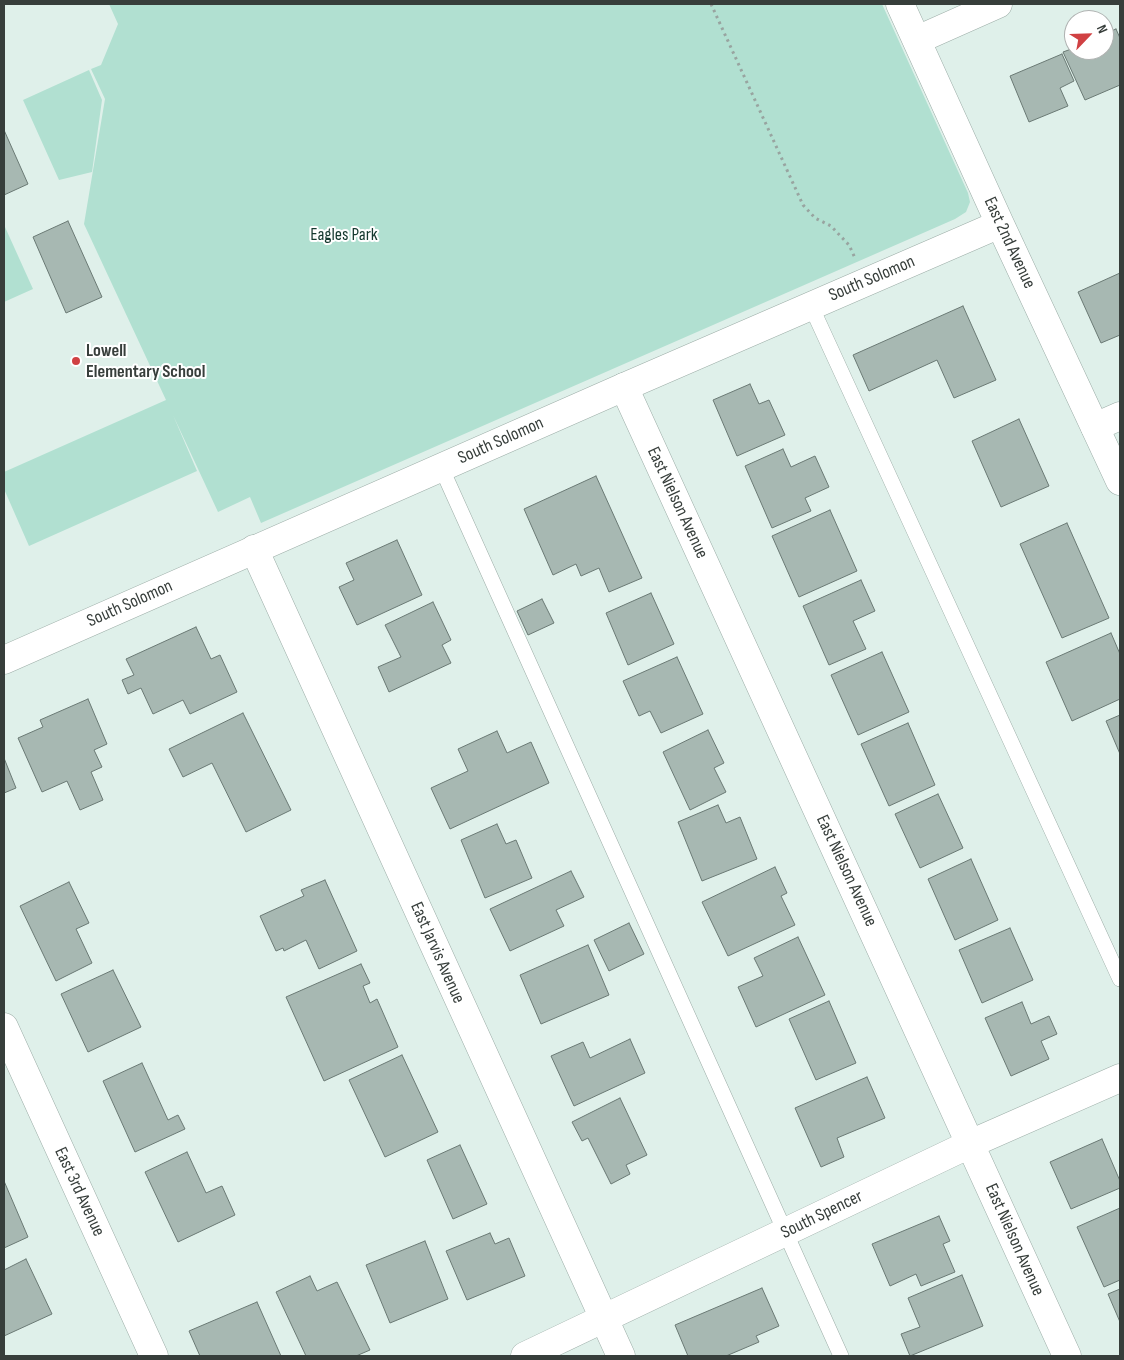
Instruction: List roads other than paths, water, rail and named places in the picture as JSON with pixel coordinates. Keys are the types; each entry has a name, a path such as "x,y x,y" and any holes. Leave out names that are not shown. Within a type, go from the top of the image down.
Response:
{"street":[{"name":"East 2nd Avenue","path":"900,4 1120,481"},
{"path":"917,40 998,4"},
{"name":"South Solomon","path":"4,660 441,467 1000,224"},
{"name":"East Nielson Avenue","path":"624,387 1067,1356"},
{"path":"1096,427 1120,416"},
{"name":"East Jarvis Avenue","path":"254,549 621,1356"},
{"name":"East 3rd Avenue","path":"4,1027 154,1356"},
{"name":"South Spencer","path":"525,1356 970,1144 1120,1078"}],"lane":[{"path":"811,306 1120,979"},
{"path":"441,467 840,1356"}],"place":[{"name":"Lowell Elementary School","path":"76,361"}],"park label":[{"name":"Eagles Park","path":"344,235"}]}
